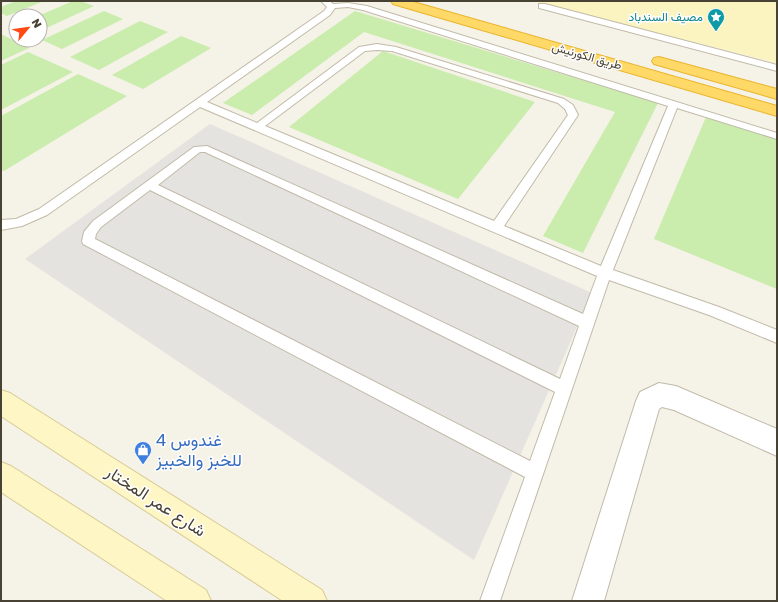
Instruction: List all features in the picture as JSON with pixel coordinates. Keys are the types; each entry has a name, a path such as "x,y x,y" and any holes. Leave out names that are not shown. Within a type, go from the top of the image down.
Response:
{"highway":[{"name":"طريق الكورنيش","path":"397,1 777,111"},
{"path":"645,57 777,94"}],"main road":[{"name":"شارع عمر المختار","path":"1,402 311,601"},
{"path":"1,476 196,601"}],"street":[{"path":"588,601 649,401 659,395 676,398 777,443"}],"lane":[{"path":"1,226 18,223 42,212 327,13 331,9 327,3"},
{"path":"327,3 364,8 777,136"},
{"path":"542,6 777,68"},
{"path":"258,127 362,49 377,47 393,49 561,101 569,107 573,116 497,227"},
{"path":"198,102 605,273 714,311 777,337"},
{"path":"490,601 605,273 674,104"},
{"path":"535,473 88,241 90,232 97,224 198,149 207,149 588,323"},
{"path":"149,185 565,389"}],"green space":[{"path":"16,1 44,1 27,8 8,8 7,16 1,13 1,7"},
{"path":"73,1 80,1 94,6 48,27 48,12"},
{"path":"104,11 123,19 62,49 48,43 48,37"},
{"path":"355,11 658,103 583,253 543,236 615,112 364,32 252,115 223,103"},
{"path":"140,21 168,32 99,70 70,57"},
{"path":"1,34 8,38 8,48 29,48 1,61"},
{"path":"181,36 211,48 143,89 112,75"},
{"path":"383,51 535,102 458,199 289,127"},
{"path":"28,52 73,72 1,110 1,65"},
{"path":"78,74 127,96 4,171 1,170 1,116"},
{"path":"706,117 777,139 777,289 654,239"}],"sand":[{"name":"مصيف السندباد","path":"532,1 777,1 777,63"}],"shaded area":[{"path":"210,124 592,293 474,560 25,259"}],"place":[{"name":"مصيف السندباد","path":"716,32"},
{"name":"غندوس 4 للخبز والخبيز","path":"143,465"}]}
